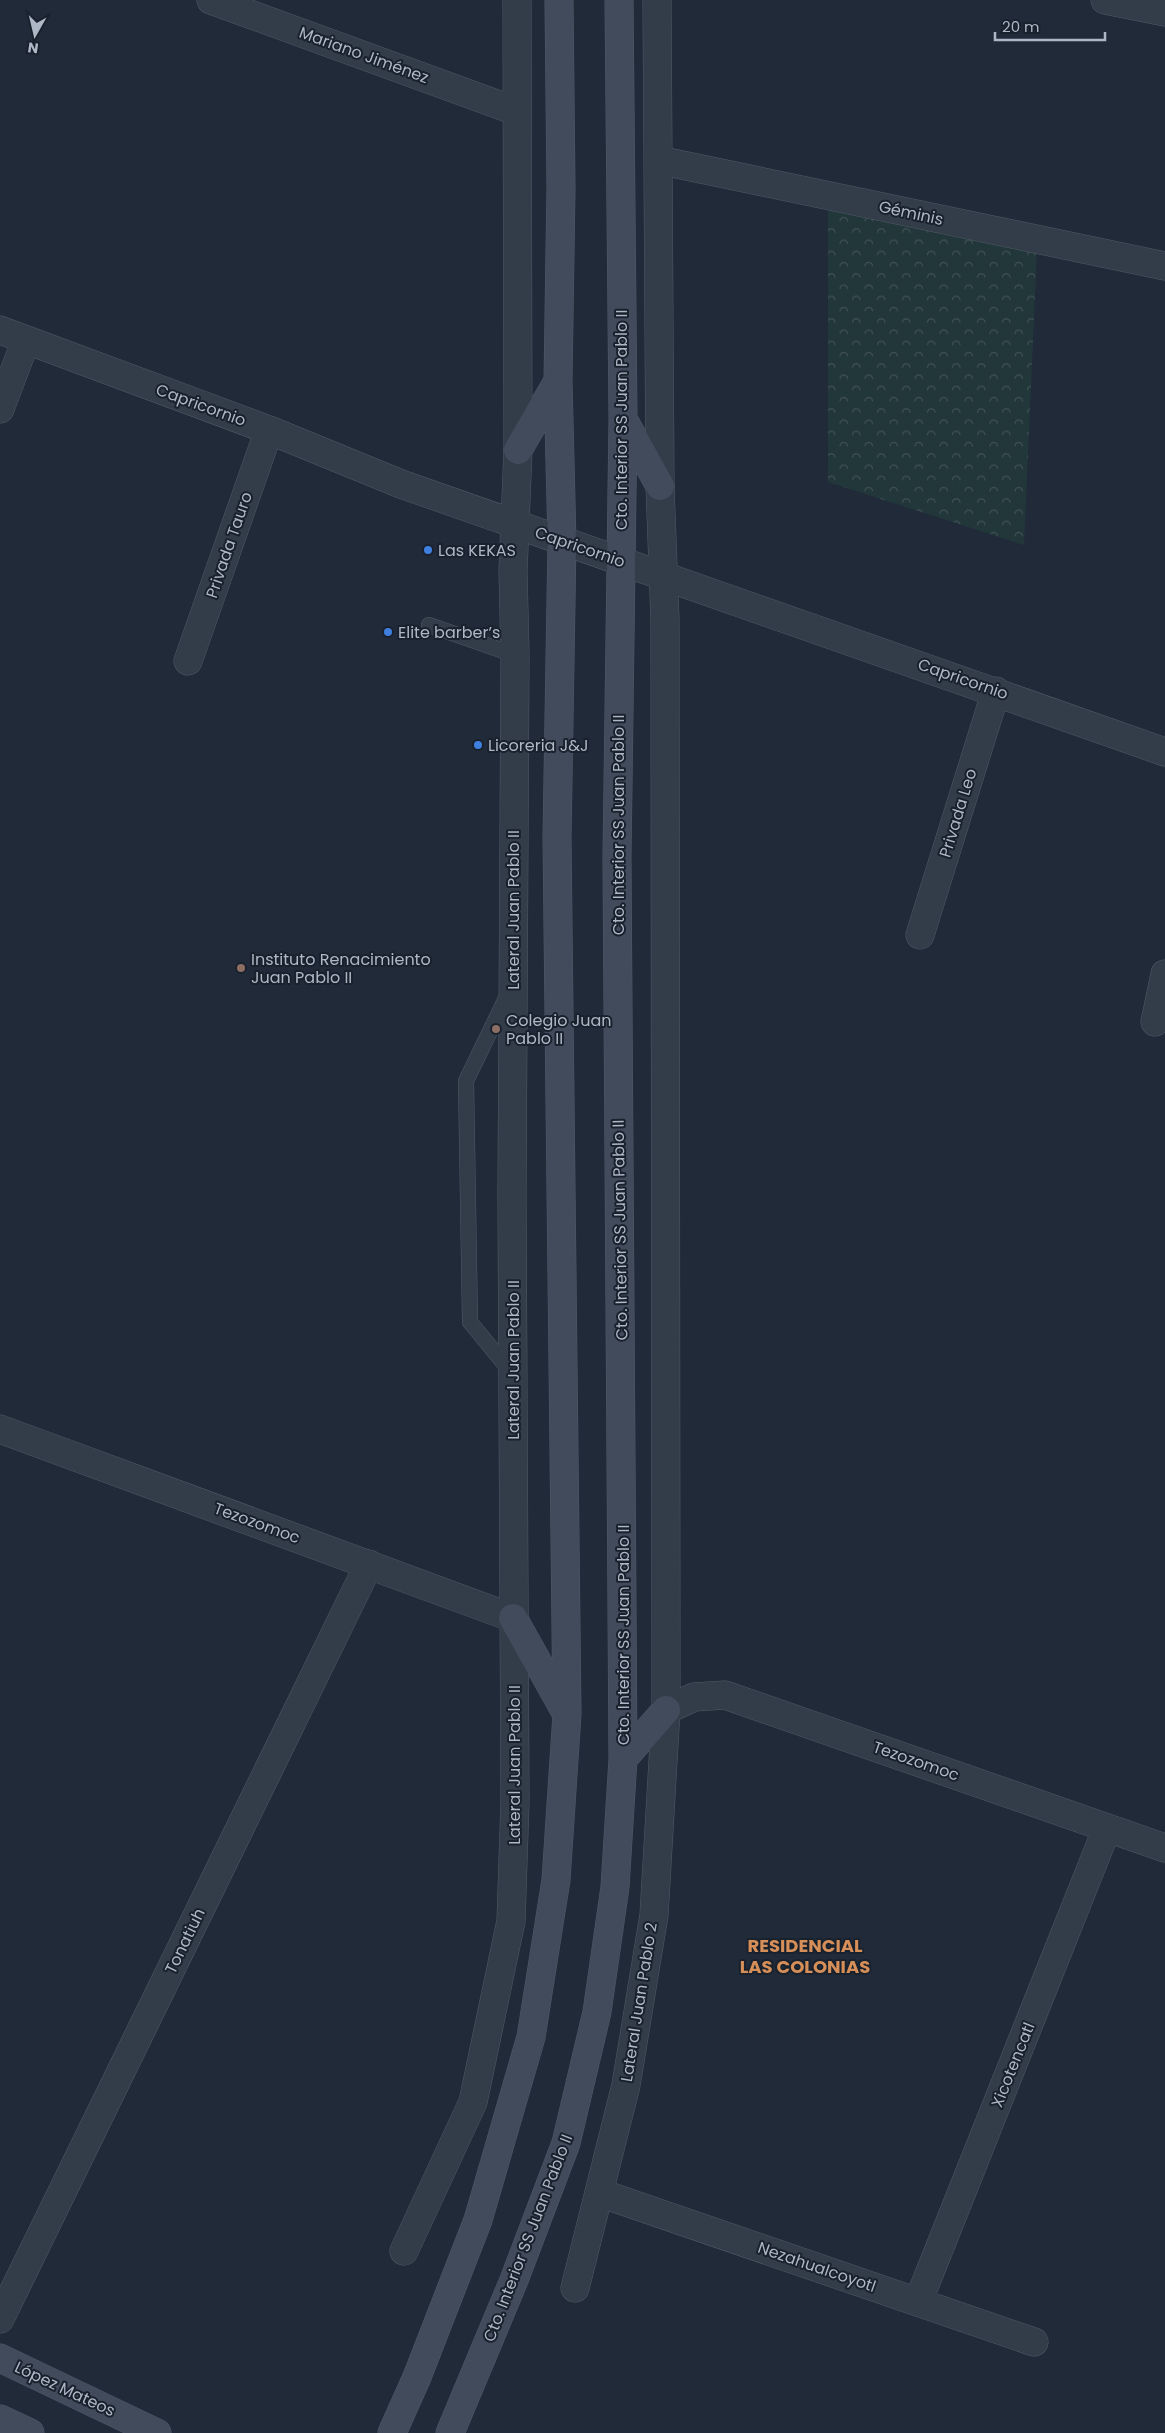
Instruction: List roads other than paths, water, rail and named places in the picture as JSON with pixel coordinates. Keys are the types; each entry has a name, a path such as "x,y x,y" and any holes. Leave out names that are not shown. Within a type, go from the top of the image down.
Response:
{"main road":[{"path":"392,2433 417,2377 478,2220 531,2037 556,1880 567,1714 557,847 562,542 558,381 561,188 559,0"},
{"name":"Cto. Interior SS Juan Pablo II","path":"450,2433 514,2280 566,2143 597,2012 615,1887 623,1759 617,857 623,419 619,0"},
{"path":"518,450 558,381"},
{"path":"623,419 660,486"},
{"path":"513,1618 567,1714"},
{"path":"623,1759 666,1710"},
{"name":"López Mateos","path":"0,2358 157,2433"},
{"path":"0,2419 30,2433"}],"street":[{"name":"Mariano Jiménez","path":"211,0 516,111"},
{"name":"Lateral Juan Pablo II","path":"404,2250 473,2102 511,1922 515,1801 513,1618 513,984 515,655 513,571 518,450 517,0"},
{"path":"656,0 660,486 664,575 666,1710"},
{"path":"1104,0 1165,12"},
{"name":"Géminis","path":"658,160 1165,266"},
{"name":"Capricornio","path":"0,330 269,430 400,484 562,542 664,575 996,691 1165,752"},
{"path":"0,409 26,340"},
{"name":"Privada Tauro","path":"188,660 269,430"},
{"name":"Privada Leo","path":"920,935 996,691"},
{"path":"1155,1022 1165,974"},
{"name":"Tezozomoc","path":"0,1429 513,1618"},
{"name":"Tonatiuh","path":"2,2310 369,1564"},
{"name":"Tezozomoc","path":"666,1710 694,1697 724,1695 1165,1848"},
{"name":"Lateral Juan Pablo 2","path":"575,2288 626,2085 654,1915 666,1710"},
{"name":"Xicotencatl","path":"918,2302 1107,1828"},
{"name":"Nezahualcoyotl","path":"600,2193 1034,2342"}],"lane":[{"path":"429,625 515,655"},
{"path":"513,984 466,1081 470,1322 513,1374"}],"place":[{"name":"Las KEKAS","path":"428,550"},
{"name":"Elite barber’s","path":"388,632"},
{"name":"Licoreria J&J","path":"478,745"},
{"name":"Instituto Renacimiento Juan Pablo II","path":"241,968"},
{"name":"Colegio Juan Pablo II","path":"496,1029"}],"district":[{"name":"RESIDENCIAL LAS COLONIAS","path":"805,1955"}]}
